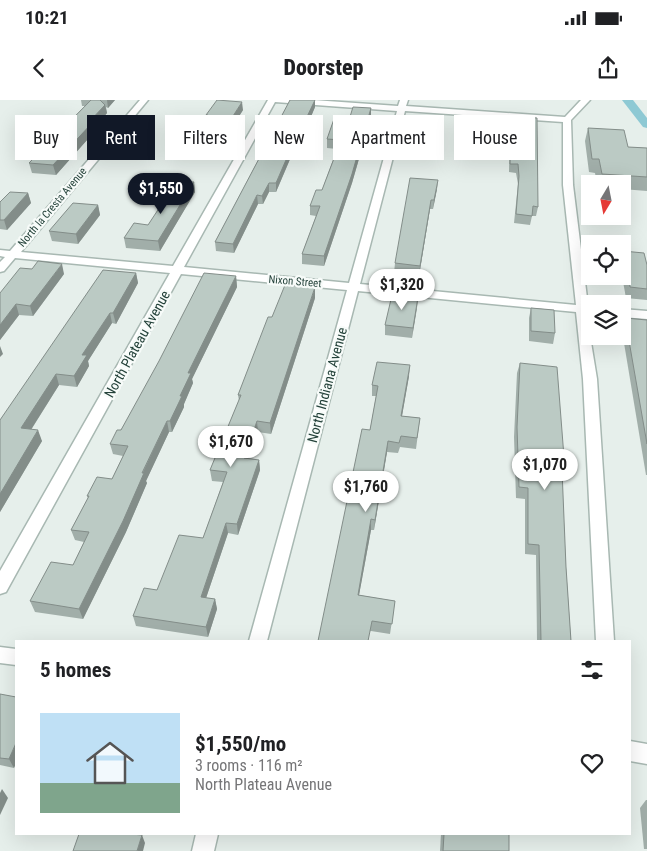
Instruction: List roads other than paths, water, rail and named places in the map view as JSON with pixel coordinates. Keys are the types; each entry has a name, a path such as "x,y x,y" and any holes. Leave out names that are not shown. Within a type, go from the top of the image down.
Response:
{"street":[{"name":"North la Cresta Avenue","path":"0,269 144,100"},
{"name":"North Plateau Avenue","path":"0,587 272,100"},
{"path":"277,100 403,104 567,120"},
{"path":"584,295 568,184 567,120 586,100"},
{"name":"North Indiana Avenue","path":"258,640 403,104"},
{"name":"Nixon Street","path":"0,253 581,309"},
{"path":"631,314 647,316"},
{"path":"588,345 605,640"},
{"path":"0,655 15,657"},
{"path":"631,751 647,754"},
{"path":"203,851 207,835"}],"waterway":[{"path":"627,100 647,125"}]}
